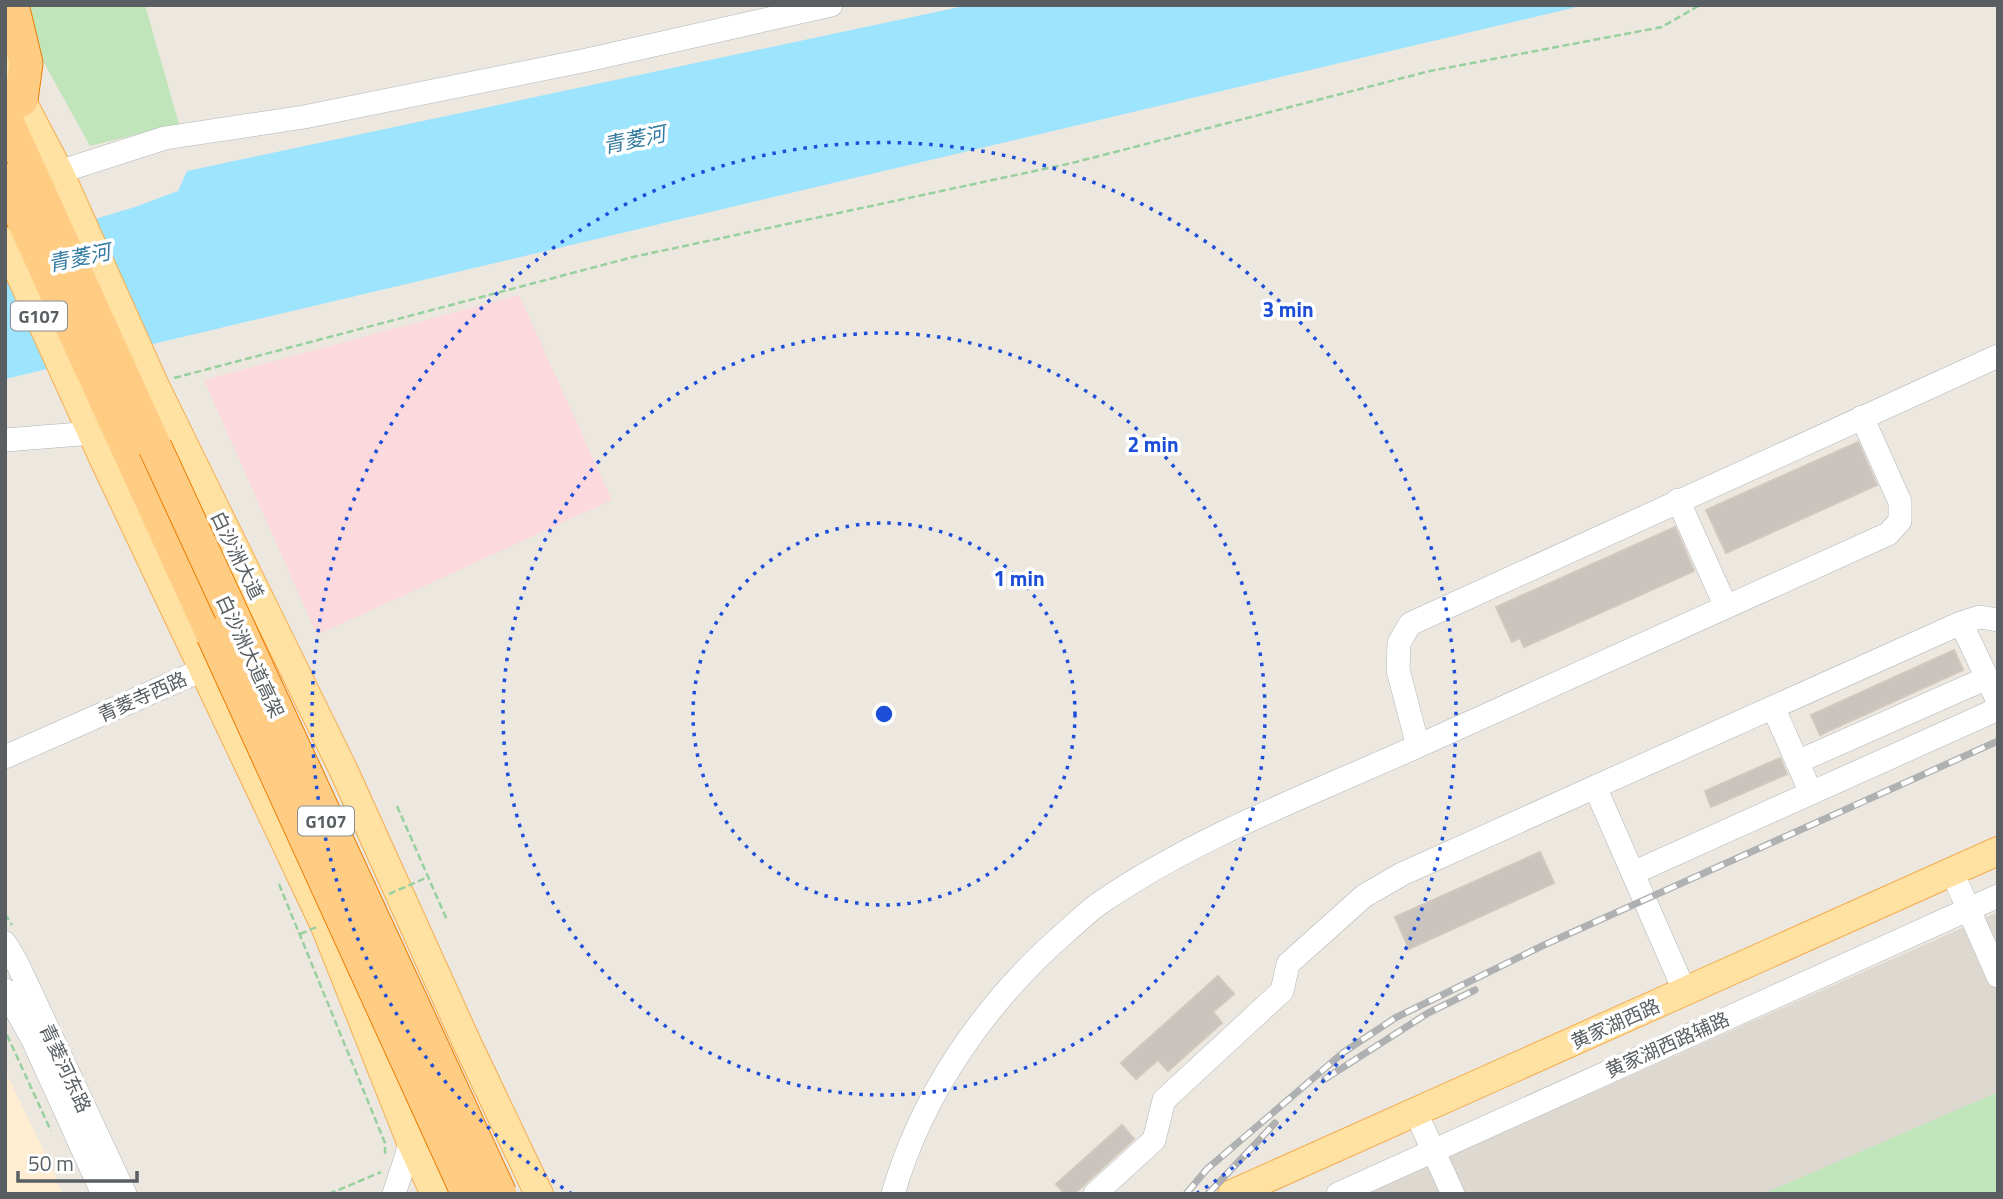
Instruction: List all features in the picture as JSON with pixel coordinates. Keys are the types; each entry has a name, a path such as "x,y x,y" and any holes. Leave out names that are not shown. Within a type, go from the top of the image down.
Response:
{"highway":[{"path":"13,109 26,63 18,14"},
{"name":"白沙洲大道高架","path":"13,109 241,635 500,1194"},
{"name":"白沙洲大道高架","path":"5,180 467,1194"}],"main road":[{"name":"白沙洲大道","path":"5,69 13,109 59,172 151,377 343,769 467,1043 539,1194"},
{"name":"G107","path":"5,241 93,433"},
{"path":"93,433 325,926 411,1142 435,1194"},
{"name":"黄家湖西路","path":"1232,1194 1685,992 1960,889 1998,851"},
{"name":"黄家湖西路","path":"1271,1194 1427,1138 1998,870"}],"street":[{"path":"59,172 165,138 304,117 410,96 587,60 831,5"},
{"path":"1418,746 1398,670 1399,643 1410,624 1998,356"},
{"path":"893,1194 903,1159 936,1089 977,1030 1010,986 1101,902 1197,846 1888,534 1900,521 1900,502 1862,417"},
{"path":"5,440 93,433"},
{"path":"1678,500 1726,607"},
{"path":"1095,1194 1154,1140 1164,1100 1282,991 1288,964 1364,896 1402,874 1961,624 1980,617 1998,620"},
{"path":"1961,624 1998,701"},
{"name":"青菱寺西路","path":"5,757 278,636"},
{"path":"1797,762 1987,678"},
{"path":"1773,707 1811,793"},
{"path":"1633,873 1998,709"},
{"path":"1893,720 1905,750"},
{"path":"1595,787 1685,992"},
{"path":"1960,889 1998,896"},
{"path":"1960,889 1990,939 1998,976"},
{"name":"青菱河东路","path":"5,943 18,963 125,1194"},
{"name":"青菱河东路","path":"5,990 33,1040 103,1194"},
{"path":"1338,1194 1427,1138 1452,1194"},
{"path":"394,1194 411,1142"}],"path":[{"path":"151,377 633,257 1072,163 1430,71 1662,27 1700,5"},
{"path":"397,806 447,920"},
{"path":"275,873 385,1143 385,1157"},
{"path":"5,1032 52,1132"},
{"path":"329,1194 384,1170"}],"shaded area":[{"path":"519,295 612,500 317,635 204,380"},
{"path":"1998,912 1998,1194 1363,1194 1632,1075"},
{"path":"5,1070 49,1161 63,1194 5,1194"}],"green space":[{"path":"29,5 145,5 179,124 90,146 27,32"},
{"path":"1998,1092 1998,1194 1763,1194"}],"water":[{"name":"青菱河","path":"969,5 1585,5 5,379 5,246 135,207 178,191 187,171"}],"building":[{"path":"1858,442 1877,485 1726,553 1706,510"},
{"path":"1675,527 1694,571 1524,647 1520,638 1512,642 1496,607"},
{"path":"1954,650 1963,670 1820,735 1811,715"},
{"path":"1780,758 1787,774 1711,807 1705,791"},
{"path":"1540,852 1554,883 1409,949 1395,917"},
{"path":"1218,976 1234,994 1213,1012 1222,1023 1168,1071 1158,1060 1136,1079 1121,1063"},
{"path":"1122,1125 1134,1139 1074,1194 1065,1194 1056,1184"}],"railway":[{"path":"1186,1194 1207,1169 1344,1052 1395,1018 1544,945 1998,741"},
{"path":"1325,1079 1428,1013 1475,990"},
{"path":"1208,1194 1275,1123"}]}
